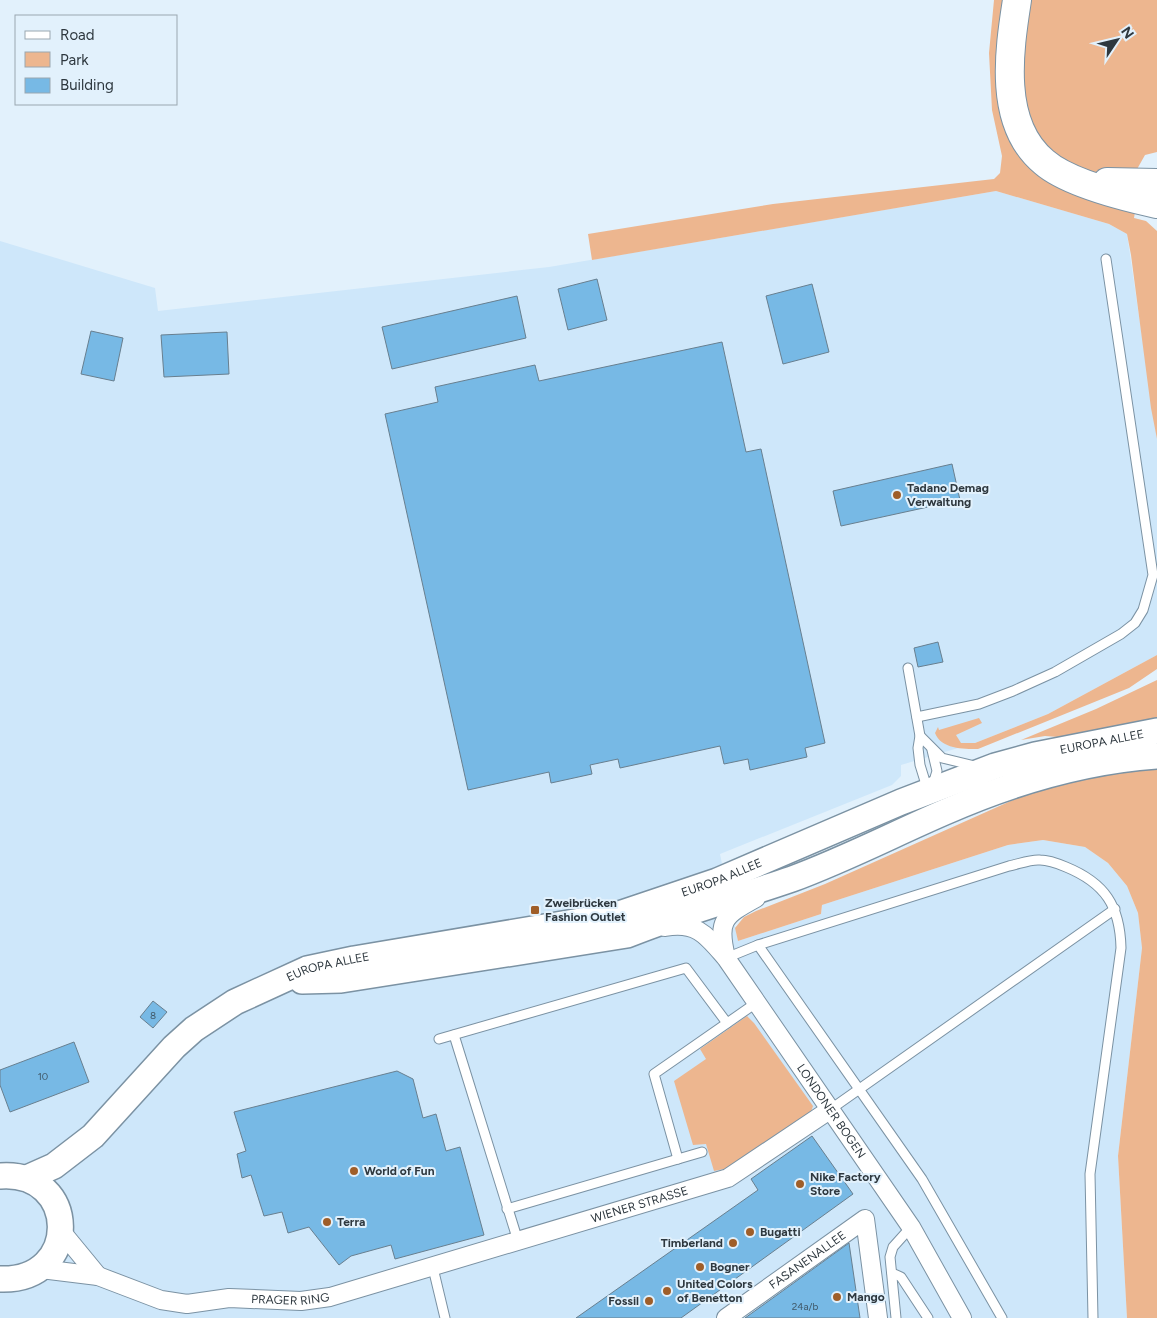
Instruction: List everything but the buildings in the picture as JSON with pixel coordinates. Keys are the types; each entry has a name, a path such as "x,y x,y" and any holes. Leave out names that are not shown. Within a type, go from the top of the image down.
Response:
{"highway":[{"path":"1017,0 1011,48 1010,78 1018,123 1030,146 1044,163 1072,179 1157,204"},
{"path":"1083,182 1152,179"}],"main road":[{"name":"EUROPA ALLEE","path":"274,984 341,980 627,935 661,921 793,879 994,766 1034,755 1157,731"},
{"name":"EUROPA ALLEE","path":"56,1205 66,1177 93,1136 174,1047 194,1029 235,1002 307,969 334,962 557,927 638,909 917,811 946,811 1013,786 1049,776 1122,760 1157,756"},
{"name":"EUROPA ALLEE","path":"27,1178 54,1166 93,1136"},
{"path":"0,1175 14,1175 27,1178 44,1189 56,1205 61,1231 55,1252 41,1269 28,1276 0,1279"}],"street":[{"name":"LONDONER BOGEN","path":"726,958 721,930 727,919 740,907 793,879"},
{"name":"LONDONER BOGEN","path":"627,935 676,925 689,926 705,935 726,958 911,1227 962,1318"},
{"name":"WIENER STRASSE","path":"433,1268 728,1178 830,1110"},
{"name":"FASANENALLEE","path":"726,1318 865,1219 878,1318"},
{"path":"61,1231 98,1276"},
{"name":"PRAGER RING","path":"98,1276 161,1300 187,1304 229,1298 301,1301 330,1297 433,1268"},
{"path":"41,1269 98,1276"}],"lane":[{"path":"917,717 979,704 1055,672 1121,634 1135,623 1144,610 1152,575 1106,259"},
{"path":"908,668 920,736 918,748 917,811"},
{"path":"920,736 942,758 959,763 994,766"},
{"path":"917,811 933,785 937,771 932,750"},
{"path":"917,811 946,811"},
{"path":"726,958 758,945 1010,866 1040,860 1083,874 1100,886 1115,909 1120,930 1120,948 1090,1174 1093,1318"},
{"path":"830,1110 1115,909"},
{"path":"758,945 922,1179 1002,1318"},
{"path":"438,1040 686,968 727,1023"},
{"path":"678,1159 654,1074 756,1003"},
{"path":"454,1035 518,1241"},
{"path":"507,1209 702,1152"},
{"path":"896,1318 890,1257 893,1247 911,1227"},
{"path":"433,1268 445,1318"},
{"path":"892,1273 901,1277 928,1318"}],"shaded area":[{"path":"996,191 1109,224 1127,234 1157,439 1157,655 1048,714 975,743 901,765 901,776 892,785 720,854 738,941 821,914 822,905 1008,845 1043,840 1085,847 1108,863 1127,886 1138,913 1142,948 1118,1156 1127,1318 0,1318 0,241 155,288 158,311 549,267"}],"green space":[{"path":"994,0 1009,0 1006,125 1136,206 1134,218 1146,221 1157,231 1157,439 1127,234 1109,224 996,191 592,260 588,234 773,204 994,179 1000,173 1002,156 992,110 989,53"},
{"path":"1025,0 1157,0 1157,152 1145,155 1136,171 1101,173 1085,171 1070,166 1057,159 1036,134 1022,98 1021,60"},
{"path":"1157,655 1157,669 1129,688 978,749 947,745 935,733 938,727 939,730 979,718 982,723 956,735 961,743 975,743 1048,714"},
{"path":"1157,680 1157,720 1104,728 1071,738 1045,736 1021,740 1096,709"},
{"path":"1157,766 1157,1318 1127,1318 1118,1156 1142,948 1138,913 1127,886 1108,863 1085,847 1043,840 1008,845 822,905 821,914 738,941 735,928 744,917 756,911 825,884 1044,786 1114,770"},
{"path":"747,1016 754,1023 813,1106 811,1112 729,1168 714,1171 706,1144 693,1145 674,1081 706,1059 700,1049"}],"place":[{"name":"Tadano Demag Verwaltung","path":"897,495"},
{"name":"Zweibrücken Fashion Outlet","path":"535,910"},
{"name":"World of Fun","path":"354,1171"},
{"name":"Nike Factory Store","path":"800,1184"},
{"name":"Terra","path":"327,1222"},
{"name":"Bugatti","path":"750,1232"},
{"name":"Timberland","path":"733,1243"},
{"name":"Bogner","path":"700,1267"},
{"name":"United Colors of Benetton","path":"667,1291"},
{"name":"Mango","path":"837,1297"},
{"name":"Fossil","path":"649,1301"}]}
